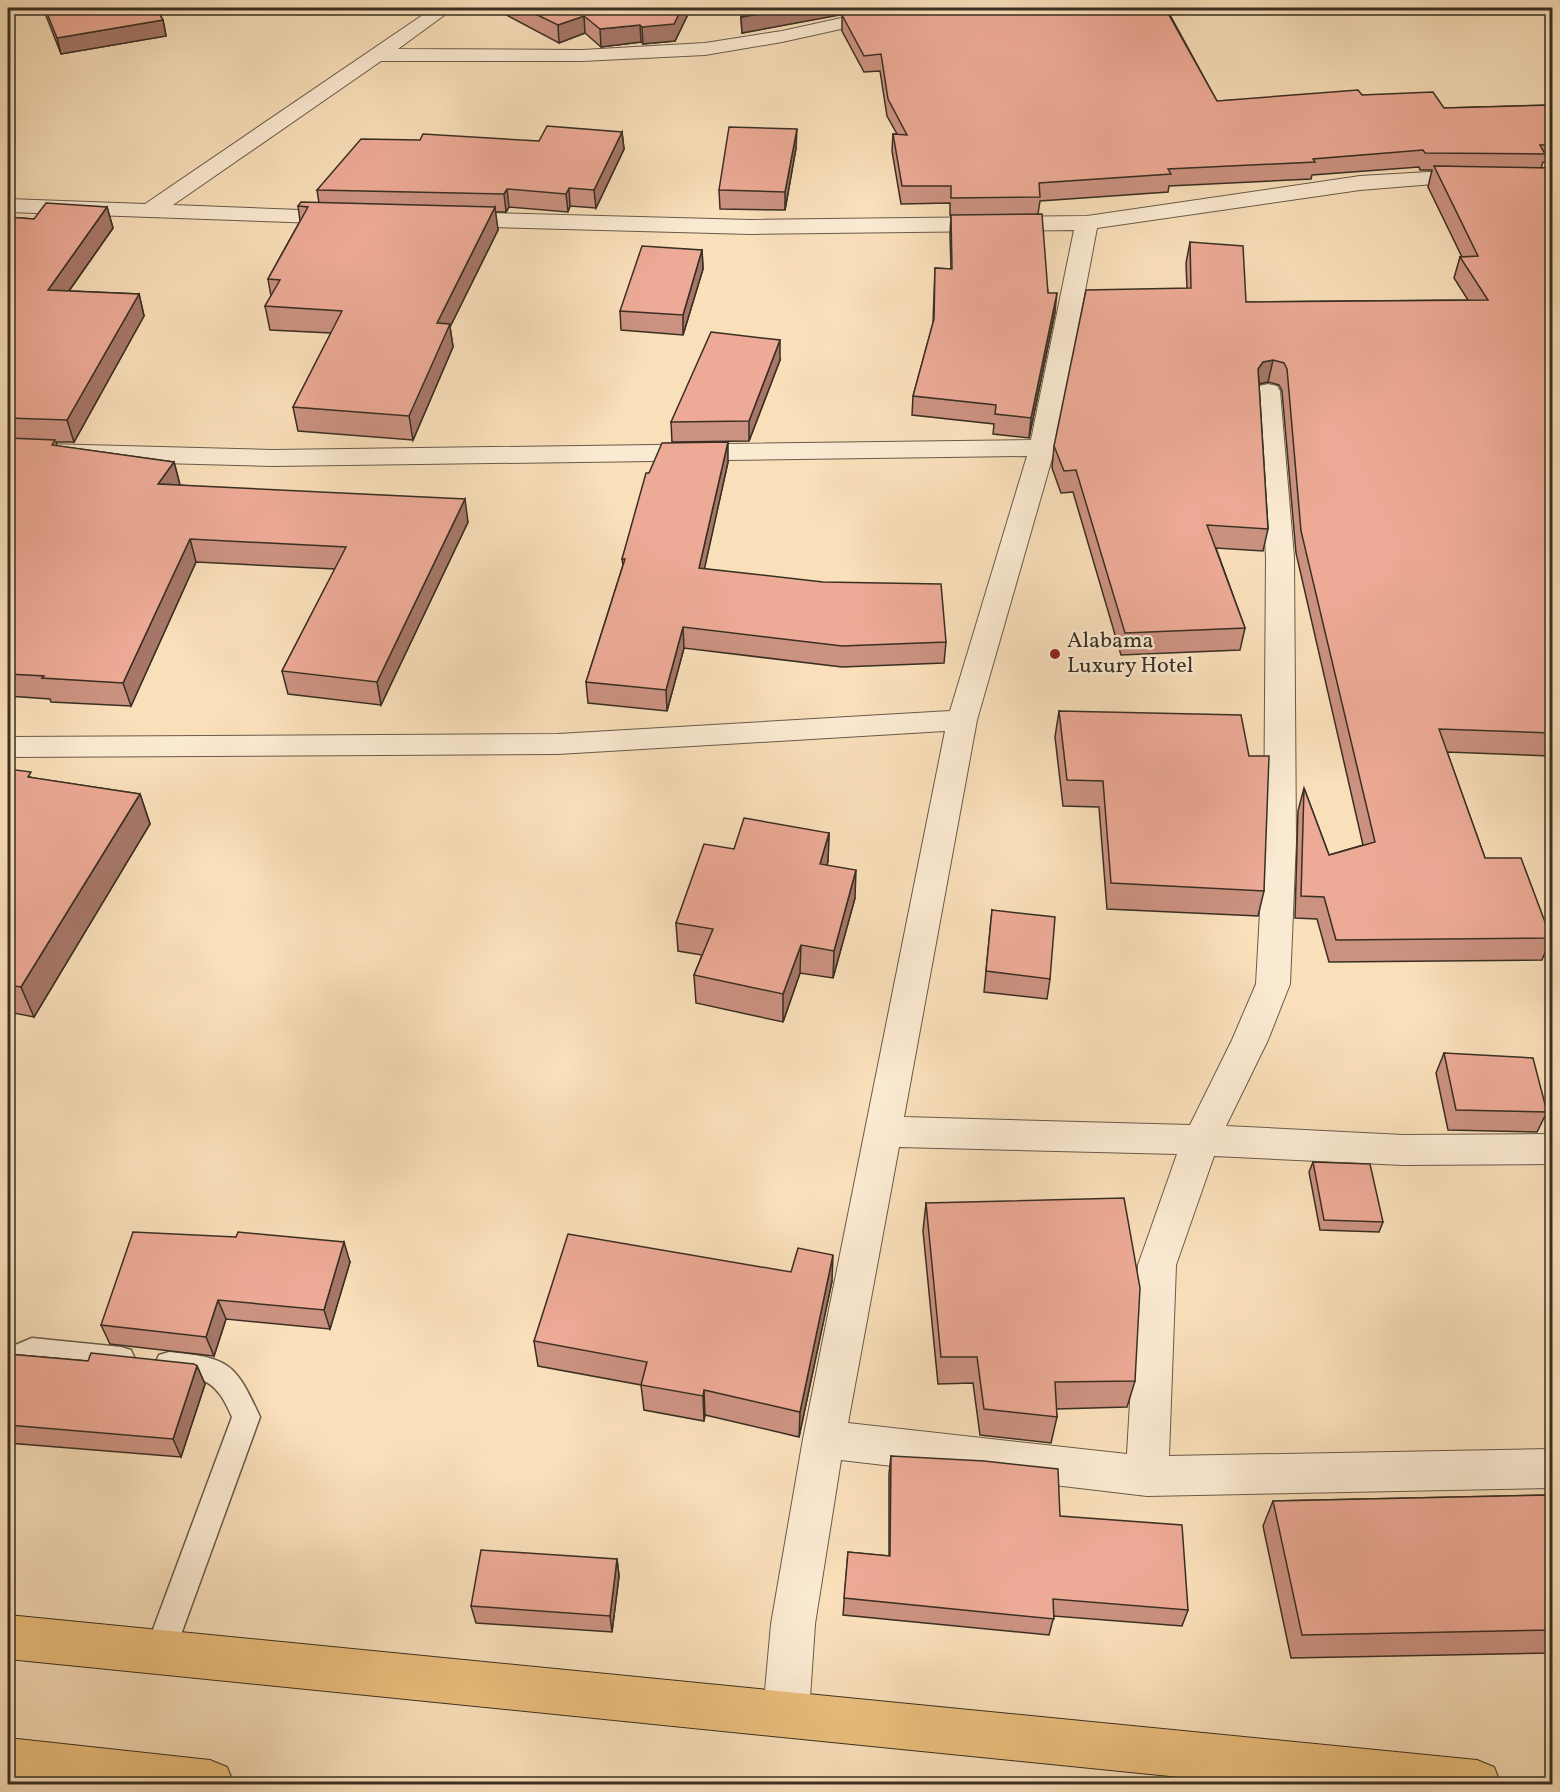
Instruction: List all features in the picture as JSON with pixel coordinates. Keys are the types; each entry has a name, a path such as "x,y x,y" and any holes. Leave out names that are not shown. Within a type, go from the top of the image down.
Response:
{"main road":[{"path":"8,1637 786,1713 1478,1785"},
{"path":"8,1761 148,1781 210,1785"}],"street":[{"path":"148,212 445,8"},
{"path":"376,54 574,57 707,48 805,31 910,8"},
{"path":"432,219 751,227 1087,223 1360,183 1446,177 1552,180"},
{"path":"8,206 361,217"},
{"path":"786,1713 793,1624 824,1439 962,720 1042,448 1087,223"},
{"path":"1147,1476 1157,1265 1201,1140 1250,1040 1273,984 1280,841 1280,557 1268,391"},
{"path":"8,452 273,458 1042,448"},
{"path":"8,747 558,744 962,720"},
{"path":"897,1132 1201,1140 1403,1150 1552,1149"},
{"path":"824,1439 1147,1476 1552,1469"}],"lane":[{"path":"8,1361 32,1350 209,1368 233,1388 246,1417 160,1651"}],"building":[{"path":"45,8 156,8 163,20 57,38"},
{"path":"523,8 682,8 674,24 600,29 584,16 558,25"},
{"path":"743,8 792,8 741,17"},
{"path":"876,8 1165,8 1217,101 1358,90 1362,95 1433,92 1444,108 1552,105 1552,145 1540,145 1545,154 1425,153 1423,150 1313,159 1315,162 1168,169 1171,174 1039,183 1040,197 951,198 951,186 902,186 893,134 907,135 888,99 881,54 864,56 842,15"},
{"path":"547,126 622,132 594,190 569,188 566,194 507,189 504,194 317,190 361,139 420,140 423,134 539,141"},
{"path":"729,127 797,129 785,192 719,190"},
{"path":"1434,166 1552,168 1552,733 1439,729 1485,858 1521,858 1551,938 1336,940 1324,897 1301,896 1304,788 1329,855 1375,842 1301,531 1287,369 1284,363 1273,360 1263,362 1258,369 1268,529 1207,525 1245,628 1125,633 1076,470 1064,471 1054,446 1086,290 1191,288 1190,242 1243,246 1246,302 1488,300 1460,257 1478,256"},
{"path":"301,202 495,207 437,323 450,324 409,416 293,407 342,311 265,306 280,280 268,279 308,207 298,206"},
{"path":"46,203 107,207 48,290 139,294 67,420 8,418 8,217 34,219"},
{"path":"1042,214 1048,293 1057,293 1031,418 995,414 996,405 913,396 934,319 935,268 952,269 951,215"},
{"path":"642,246 702,250 683,315 620,311"},
{"path":"711,332 780,340 749,421 671,422"},
{"path":"8,438 55,440 52,445 174,462 158,484 465,499 377,682 282,671 346,547 190,539 123,683 8,674"},
{"path":"728,442 699,568 823,582 941,584 946,642 842,646 683,627 666,690 586,682 625,559 622,559 646,473 649,473 662,443"},
{"path":"1059,711 1241,715 1249,756 1269,756 1264,891 1111,883 1103,781 1067,780"},
{"path":"8,769 31,772 28,777 140,794 21,987 8,985"},
{"path":"744,818 829,833 820,864 856,870 834,951 801,945 783,994 694,975 713,929 676,923 704,844 734,849"},
{"path":"992,910 1055,917 1050,979 986,971"},
{"path":"1444,1053 1533,1058 1547,1112 1456,1110"},
{"path":"1313,1162 1370,1164 1383,1222 1324,1220"},
{"path":"1124,1198 1140,1288 1135,1381 1055,1382 1057,1417 984,1409 977,1357 941,1357 926,1203"},
{"path":"133,1232 236,1237 238,1232 344,1242 324,1310 218,1300 206,1337 101,1325"},
{"path":"568,1234 791,1272 798,1248 833,1255 800,1412 704,1390 703,1396 641,1385 647,1362 534,1341"},
{"path":"91,1353 197,1366 173,1439 8,1425 8,1354 88,1361"},
{"path":"891,1456 984,1461 1058,1469 1060,1516 1182,1525 1188,1610 1053,1599 1054,1619 844,1598 848,1552 890,1556"},
{"path":"1552,1495 1552,1630 1302,1635 1273,1501"},
{"path":"481,1550 617,1559 610,1616 471,1606"}],"place":[{"name":"Alabama Luxury Hotel","path":"1055,654"}]}
